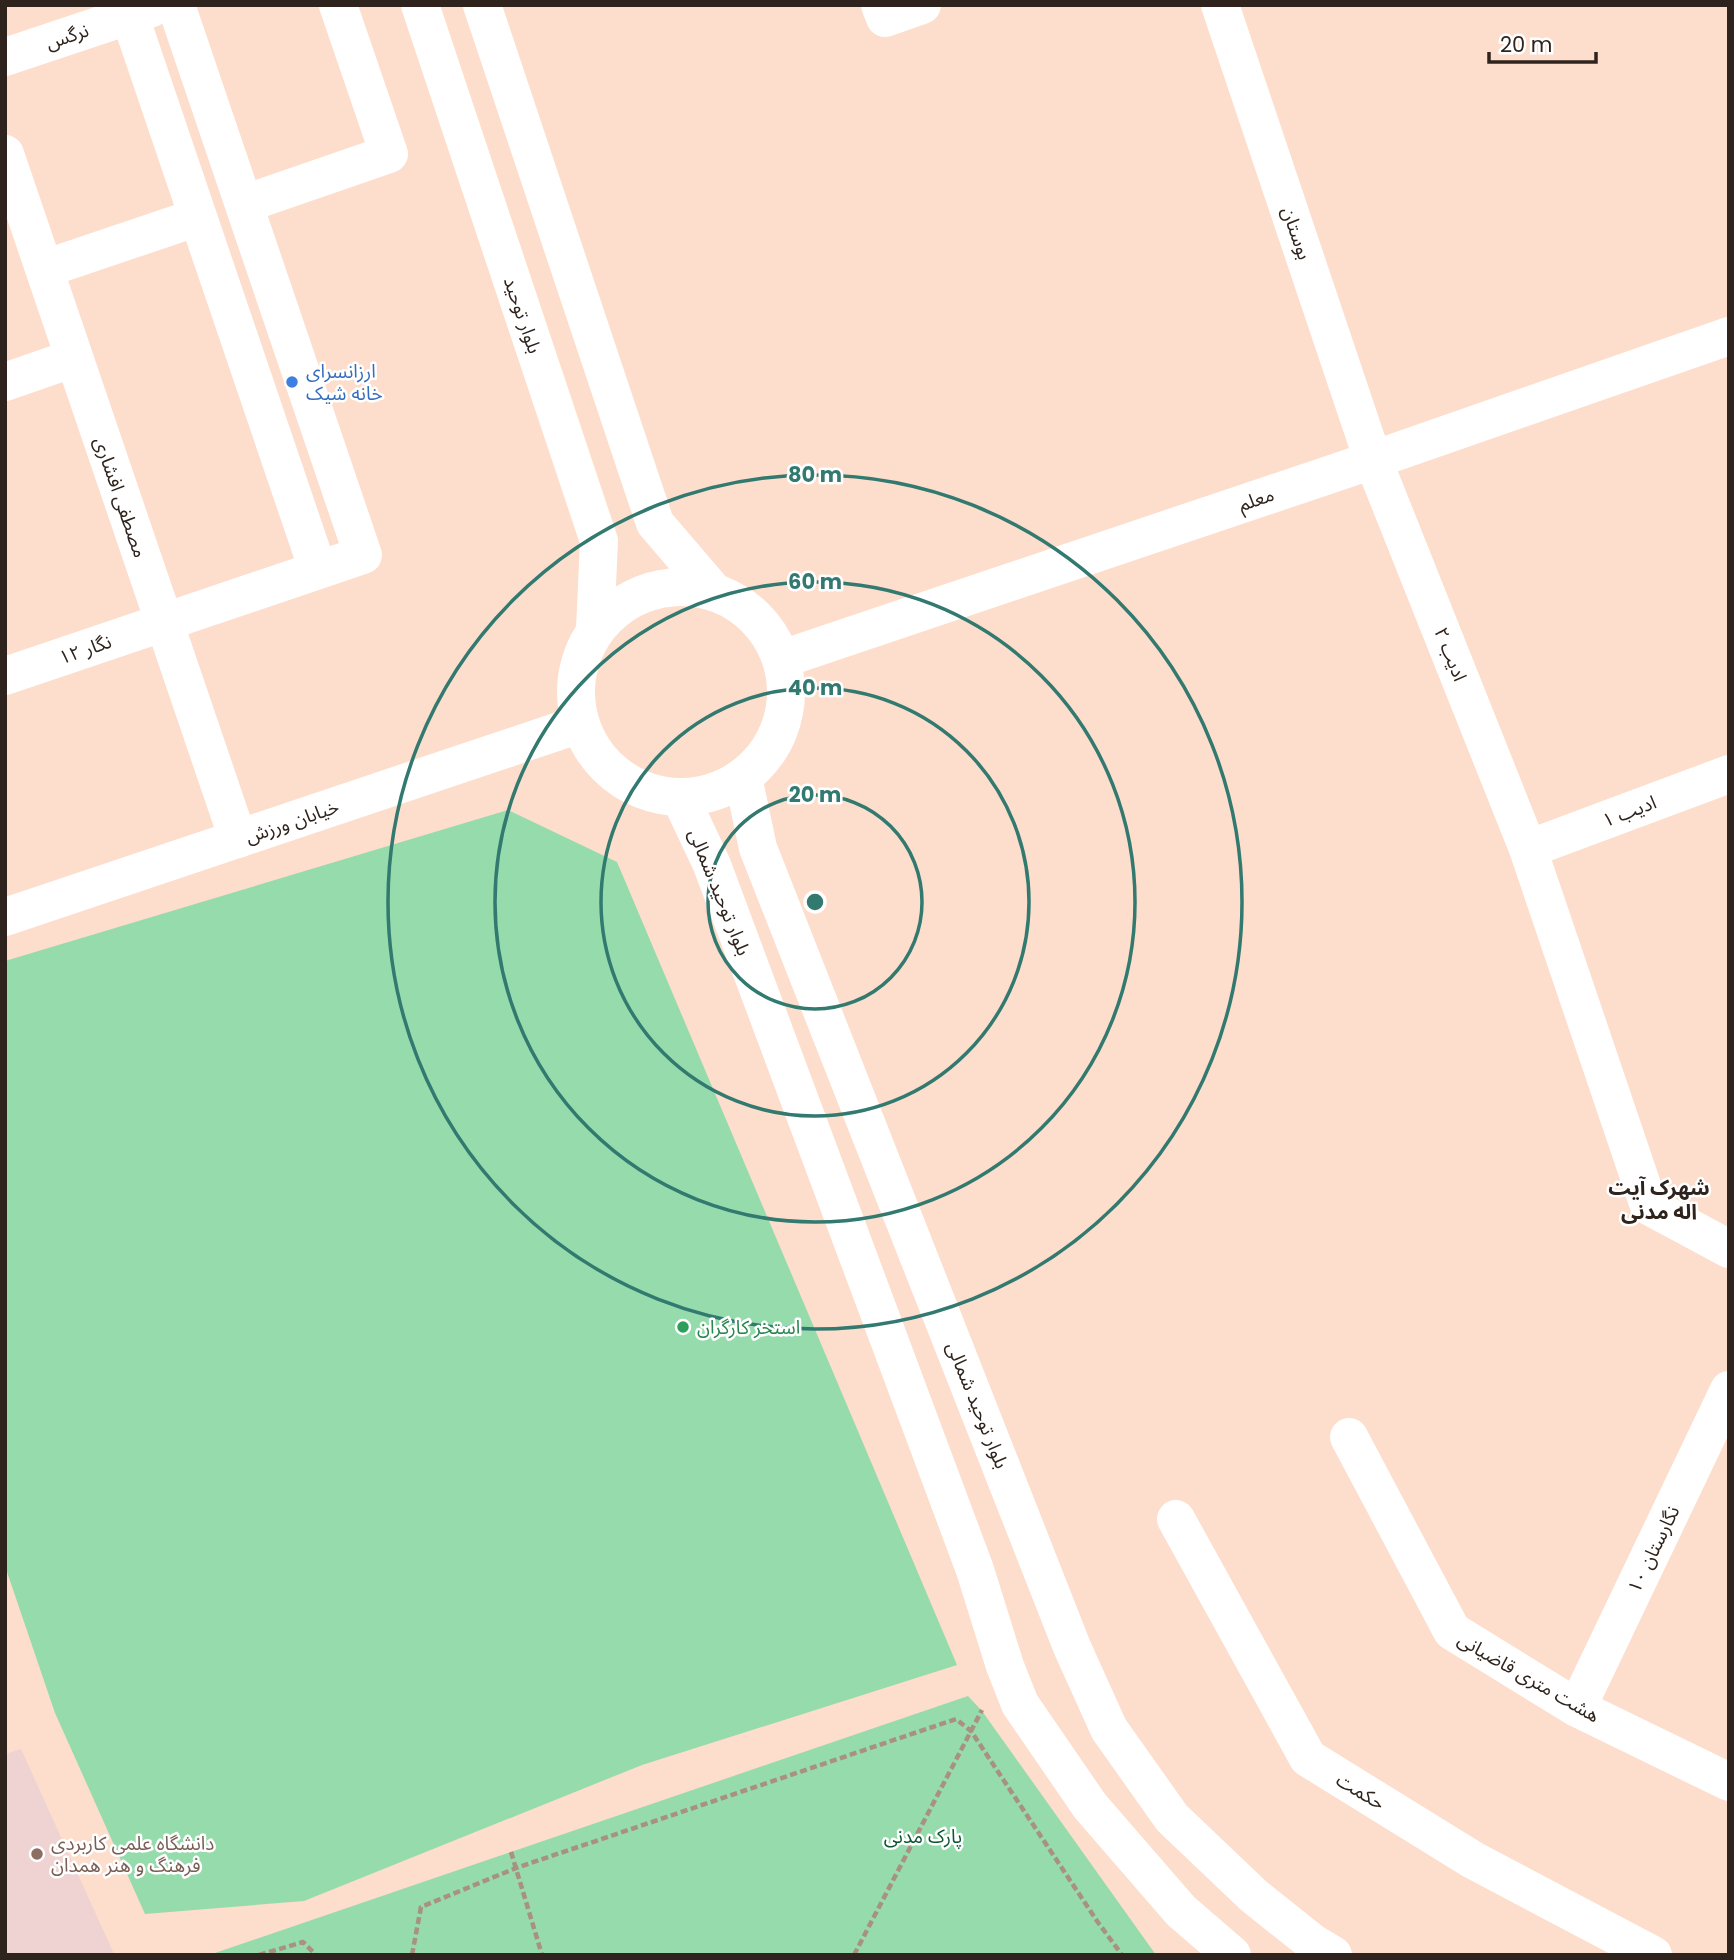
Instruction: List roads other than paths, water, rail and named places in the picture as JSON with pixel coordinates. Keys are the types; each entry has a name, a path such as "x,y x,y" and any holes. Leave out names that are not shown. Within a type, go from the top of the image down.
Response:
{"street":[{"path":"176,5 244,204 389,155 338,5"},
{"name":"بلوار توحید","path":"420,5 599,541 595,629"},
{"path":"482,5 656,523 714,592"},
{"path":"880,5 885,18 922,5"},
{"name":"بوستان","path":"1220,5 1373,460"},
{"path":"138,9 198,217 318,570"},
{"name":"نرگس","path":"5,57 138,9"},
{"name":"مصطفی افشاری","path":"5,154 238,839"},
{"name":"نگار ۱۲","path":"5,676 363,555 244,204"},
{"path":"44,270 198,217"},
{"name":"معلم","path":"782,659 1373,460 1729,336"},
{"path":"5,382 74,358"},
{"name":"ادیب ۲","path":"1373,460 1528,849 1649,1206 1729,1249"},
{"path":"681,586 714,592 743,607 759,622 767,630 782,659 787,692 781,724 766,754 743,777 713,792 680,797 648,792 618,778 594,754 580,724 575,692 580,659 595,629 619,606 648,591 681,586"},
{"name":"خیابان ورزش","path":"5,917 580,724"},
{"name":"ادیب ۱","path":"1528,849 1729,774"},
{"name":"بلوار توحید شمالی","path":"743,777 758,848 1072,1647 1110,1729 1172,1818 1254,1896 1312,1943 1333,1955"},
{"name":"بلوار توحید شمالی","path":"680,797 722,891 975,1570 1005,1666 1020,1704 1090,1805 1181,1911 1232,1955"},
{"name":"نگارستان ۱۰","path":"1577,1707 1729,1390"},
{"name":"هشت متری قاضیانی","path":"1349,1437 1452,1632 1577,1707 1729,1782"},
{"name":"حکمت","path":"1176,1519 1308,1758 1473,1860 1653,1955"}],"place":[{"name":"ارزانسرای خانه شیک","path":"292,382"},
{"name":"استخر کارگران","path":"683,1327"},
{"name":"دانشگاه علمی کاربردی فرهنگ و هنر همدان","path":"37,1854"}],"district":[{"name":"شهرک آیت اله مدنی","path":"1659,1200"}],"park label":[{"name":"پارک مدنی","path":"923,1836"}]}
